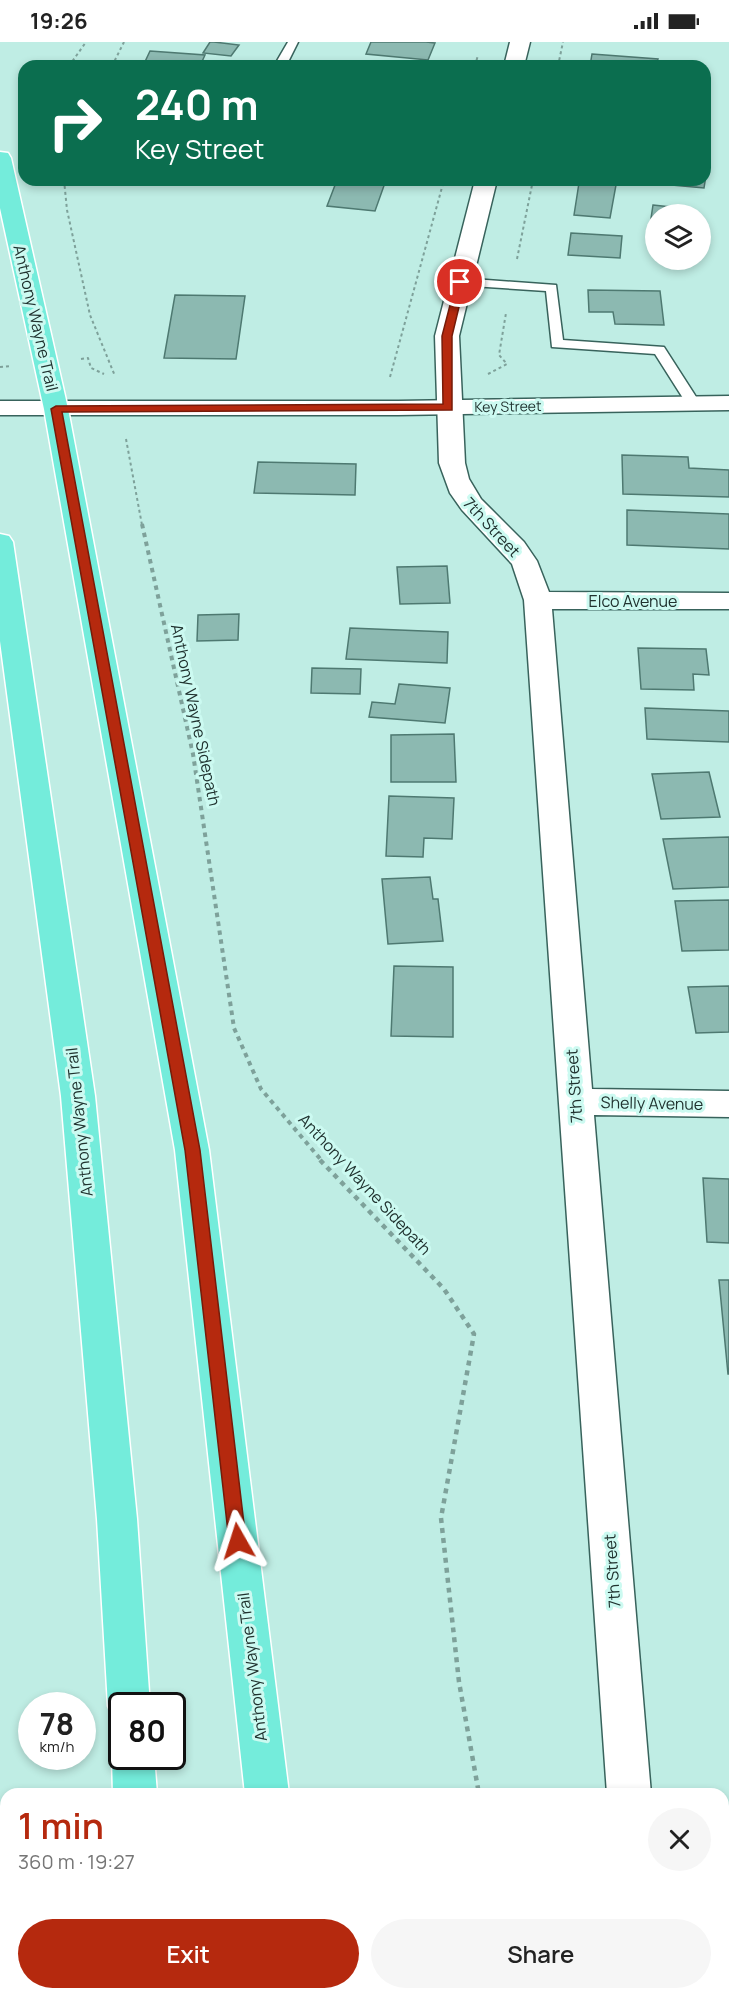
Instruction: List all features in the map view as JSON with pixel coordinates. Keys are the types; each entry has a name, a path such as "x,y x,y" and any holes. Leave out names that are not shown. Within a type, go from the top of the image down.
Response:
{"highway":[{"name":"Anthony Wayne Trail","path":"0,158 56,409 192,1150 266,1788"},
{"name":"Anthony Wayne Trail","path":"0,542 78,1096 117,1519 128,1692"},
{"path":"134,1770 135,1788"}],"street":[{"path":"516,60 520,42"},
{"name":"7th Street","path":"484,186 447,336 448,393 455,483 465,498 525,562 531,573 538,600 629,1788"},
{"name":"Key Street","path":"0,408 56,409 448,393 693,404 729,403"},
{"name":"Elco Avenue","path":"538,600 729,601"},
{"name":"Shelly Avenue","path":"575,1102 729,1104"}],"lane":[{"path":"283,60 293,42"},
{"path":"460,282 552,288 557,344 659,350 693,404"}],"path":[{"path":"73,60 86,42"},
{"path":"115,60 124,42"},
{"path":"559,60 563,42"},
{"path":"65,186 67,210 90,315 116,378"},
{"path":"442,186 389,381 448,393 507,364 499,355 499,349 532,186"},
{"path":"0,367 88,358 92,368 98,372 123,379"},
{"name":"Anthony Wayne Sidepath","path":"128,450 148,557 193,754 234,1028 261,1089 311,1150 444,1289 474,1334 441,1518 459,1682 478,1788"}],"building":[{"path":"210,42 239,45 231,56 203,53"},
{"path":"371,42 435,43 428,60 366,54"},
{"path":"150,51 205,55 203,60 146,60"},
{"path":"592,54 658,59 658,60 591,60"},
{"path":"335,186 384,186 375,211 327,206"},
{"path":"579,186 616,186 610,218 574,215"},
{"path":"571,233 622,236 620,258 568,255"},
{"path":"588,290 660,291 664,325 615,324 613,312 589,312"},
{"path":"175,295 245,296 236,359 164,358"},
{"path":"622,455 688,457 689,468 729,470 729,497 623,494"},
{"path":"258,462 356,464 355,495 254,493"},
{"path":"627,510 729,514 729,549 627,545"},
{"path":"447,566 450,603 400,604 397,567"},
{"path":"239,614 238,640 197,641 198,615"},
{"path":"350,628 448,632 447,663 346,659"},
{"path":"638,648 706,649 709,675 693,674 694,690 641,689"},
{"path":"312,668 361,669 360,694 311,693"},
{"path":"399,684 450,688 445,723 369,717 372,702 395,704"},
{"path":"645,708 729,711 729,742 647,739"},
{"path":"454,734 456,782 391,782 391,735"},
{"path":"709,772 720,817 661,819 652,774"},
{"path":"389,796 454,798 452,839 424,838 423,857 386,856"},
{"path":"729,837 729,887 673,889 663,839"},
{"path":"430,877 433,899 438,899 443,941 388,944 382,879"},
{"path":"729,900 729,950 682,951 675,901"},
{"path":"394,966 453,967 453,1037 391,1036"},
{"path":"729,986 729,1032 696,1033 688,987"},
{"path":"703,1178 729,1179 729,1243 707,1242"},
{"path":"719,1280 729,1280 729,1374 728,1374"}],"route":[{"path":"238,1541 192,1150 56,409 449,407 447,336 460,282"}]}
